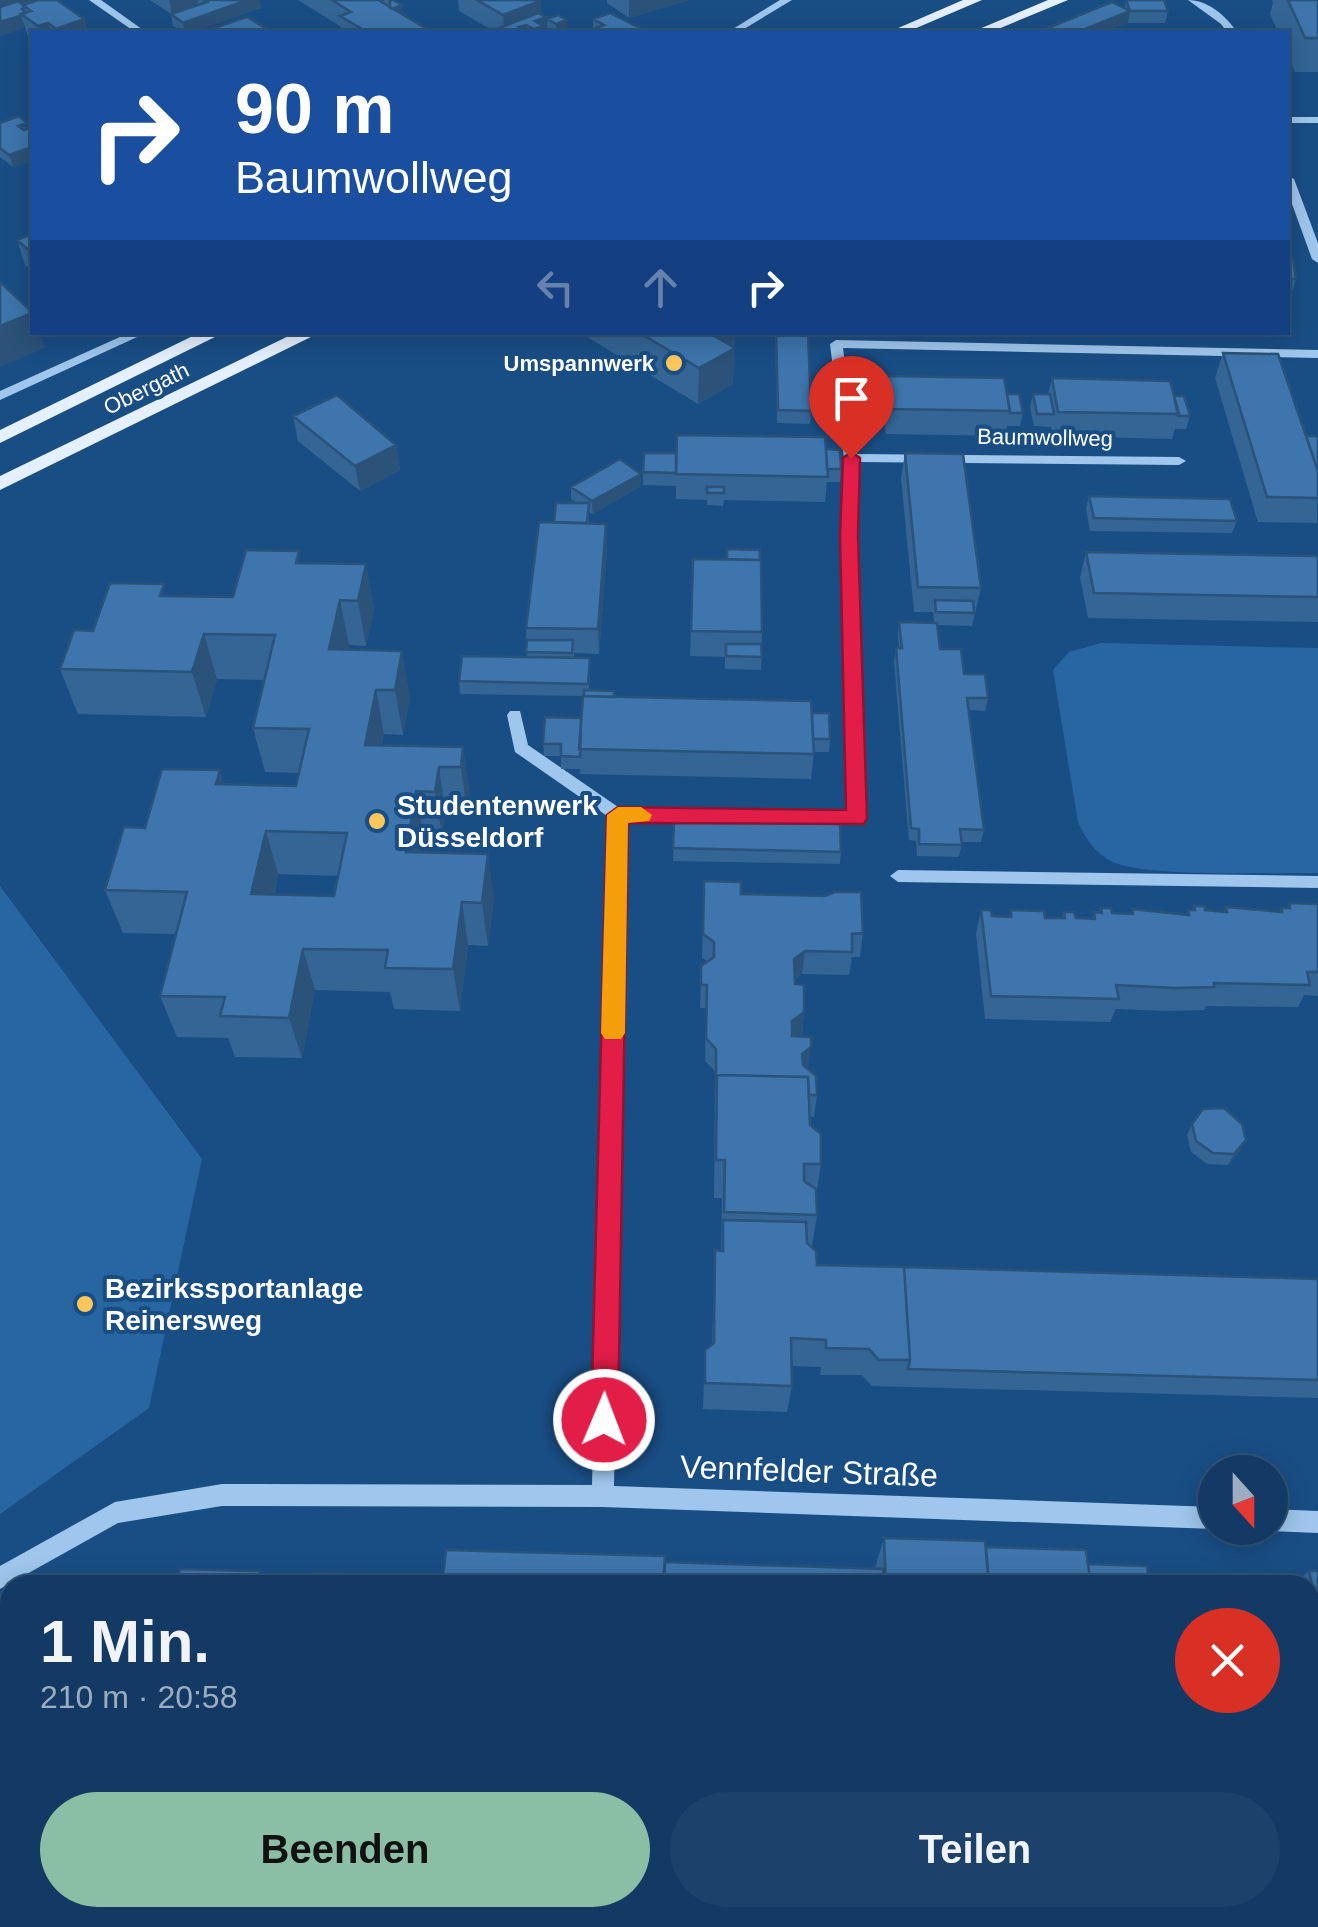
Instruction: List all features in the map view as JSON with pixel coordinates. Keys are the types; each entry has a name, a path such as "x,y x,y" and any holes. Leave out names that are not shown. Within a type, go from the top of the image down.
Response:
{"main road":[{"path":"901,30 976,0"},
{"path":"984,30 1061,0"},
{"name":"Obergath","path":"0,436 210,335"},
{"name":"Obergath","path":"0,484 306,335"}],"street":[{"path":"94,0 138,30"},
{"path":"735,30 787,0"},
{"path":"1194,0 1231,30"},
{"path":"1290,120 1318,120"},
{"path":"1290,185 1318,259"},
{"name":"Obergath","path":"0,396 135,335"},
{"path":"515,714 521,748 618,815 857,818 849,535 851,458 836,344 1009,339 1318,354"},
{"name":"Baumwollweg","path":"851,458 1179,461"},
{"path":"602,1496 618,815"},
{"path":"898,876 1318,882"},
{"name":"Vennfelder Straße","path":"5,1575 115,1512 222,1494 602,1496 1198,1517"},
{"path":"1288,1521 1318,1522"}],"shaded area":[{"path":"1101,643 1318,648 1318,873 1154,870 1113,862 1096,850 1078,822 1053,670 1069,652"},
{"name":"Bezirkssportanlage Reinersweg","path":"0,886 202,1159 149,1408 0,1514"}],"building":[{"path":"57,0 84,19 56,29 48,23 38,26 21,14 31,11 23,5"},
{"path":"203,0 247,0 183,23 171,14 207,2"},
{"path":"332,0 384,0 380,1 429,30 364,30 340,16 351,12"},
{"path":"393,0 402,5 392,9"},
{"path":"477,0 539,0 540,1 503,15"},
{"path":"1126,0 1164,0 1168,11 1130,11"},
{"path":"1288,0 1318,0 1318,38 1305,38"},
{"path":"18,1 23,5 23,15 0,22 0,7"},
{"path":"1112,2 1130,11 1083,30 1043,30"},
{"path":"538,13 546,17 535,21 543,26 534,29 526,25 519,27 524,30 497,29"},
{"path":"610,13 644,30 591,30 604,25 593,19"},
{"path":"558,15 567,20 556,24 547,19"},
{"path":"247,17 269,30 217,30 214,28"},
{"path":"19,116 27,123 18,126 24,130 30,128 30,148 9,155 0,148 0,123"},
{"path":"30,235 30,251 17,240"},
{"path":"1290,258 1293,258 1296,279 1290,279"},
{"path":"0,282 30,314 0,326"},
{"path":"643,335 713,335 735,348 699,368"},
{"path":"776,335 808,335 811,411 778,410"},
{"path":"1223,353 1278,354 1318,471 1318,498 1267,497"},
{"path":"886,376 1004,378 1010,411 889,409"},
{"path":"1052,378 1170,381 1179,414 1058,412"},
{"path":"868,388 884,388 886,407 869,407"},
{"path":"1007,394 1019,394 1023,413 1010,413"},
{"path":"1033,394 1050,394 1054,414 1037,414"},
{"path":"337,395 396,445 355,466 293,416"},
{"path":"1174,396 1184,396 1190,416 1178,416"},
{"path":"677,435 825,437 828,477 676,474"},
{"path":"1306,436 1318,438 1318,471"},
{"path":"826,449 840,450 841,469 827,469"},
{"path":"644,453 676,453 676,473 643,472"},
{"path":"905,453 963,454 981,588 918,587"},
{"path":"620,459 641,474 592,501 571,487"},
{"path":"707,487 724,487 724,493 707,493"},
{"path":"1089,496 1230,499 1237,521 1094,518"},
{"path":"556,503 589,503 587,523 554,522"},
{"path":"539,522 606,524 598,629 526,628"},
{"path":"727,549 760,550 760,560 727,559"},
{"path":"246,550 299,551 296,563 366,564 358,601 340,600 329,649 402,651 395,690 376,690 365,745 463,747 461,767 439,767 435,792 416,791 406,852 488,854 482,903 462,902 453,969 385,968 388,950 303,949 289,1018 220,1016 225,997 160,996 187,892 105,890 124,827 145,828 162,769 220,770 216,784 296,786 309,729 253,728 275,635 204,634 192,672 60,669 74,630 93,631 110,583 164,584 160,596 233,597","holes":["266,831 347,833 334,896 251,894"]},
{"path":"1086,552 1318,556 1318,597 1094,593"},
{"path":"693,559 761,560 762,632 691,631"},
{"path":"935,600 973,601 974,613 936,612"},
{"path":"899,622 937,623 940,649 961,649 964,674 985,674 988,698 967,698 984,830 960,829 962,845 919,844 919,829 911,828 896,648 902,648"},
{"path":"527,640 573,640 572,653 526,652"},
{"path":"726,644 761,644 762,657 726,656"},
{"path":"462,656 590,658 588,684 459,681"},
{"path":"584,690 614,691 614,697 584,696"},
{"path":"583,696 811,701 814,754 579,749"},
{"path":"812,713 829,713 830,739 813,739"},
{"path":"545,717 581,718 580,757 561,756 561,744 543,744"},
{"path":"674,821 840,824 841,852 673,848"},
{"path":"704,881 741,882 741,894 825,896 861,892 863,933 852,934 852,952 805,951 794,959 795,984 804,985 804,1012 792,1021 792,1036 811,1037 811,1047 802,1054 803,1065 816,1076 817,1095 809,1095 808,1077 717,1075 716,1092 716,1049 706,1038 707,985 701,985 701,966 714,957 714,942 703,934"},
{"path":"1289,903 1318,904 1318,972 1307,972 1310,985 1116,985 1119,999 991,996 981,910 991,910 992,916 1011,917 1011,910 1044,911 1045,918 1065,918 1064,912 1074,912 1076,918 1095,919 1094,912 1102,913 1101,908 1111,908 1112,913 1133,914 1132,909 1189,915 1188,910 1195,910 1194,906 1227,912 1226,907 1282,912 1281,908 1290,908"},
{"path":"717,1075 808,1077 810,1125 821,1134 821,1164 804,1164 804,1181 816,1189 817,1215 724,1212 725,1160 716,1160"},
{"path":"1224,1108 1242,1124 1246,1140 1234,1154 1213,1153 1196,1141 1192,1124 1203,1109"},
{"path":"723,1220 806,1222 807,1243 816,1251 817,1265 904,1267 910,1360 879,1360 869,1349 826,1348 826,1340 791,1338 792,1386 705,1383 705,1350 714,1343 715,1250 723,1251"},
{"path":"904,1267 1318,1279 1318,1380 908,1369"},
{"path":"884,1538 985,1541 988,1575 886,1575"},
{"path":"986,1547 1086,1550 1090,1575 988,1575"},
{"path":"446,1550 665,1556 664,1575 443,1575"},
{"path":"665,1562 883,1569 883,1575 664,1575"},
{"path":"1088,1564 1147,1566 1148,1575 1090,1575"},
{"path":"180,1569 260,1571 259,1575 178,1575"}],"slow traffic":[{"path":"613,1033 618,815 641,815"}],"place":[{"name":"Umspannwerk","path":"674,363"},
{"name":"Studentenwerk Düsseldorf","path":"377,821"},
{"name":"Bezirkssportanlage Reinersweg","path":"85,1304"}],"route":[{"path":"604,1420 618,815 857,818 849,535 851,458"}]}
